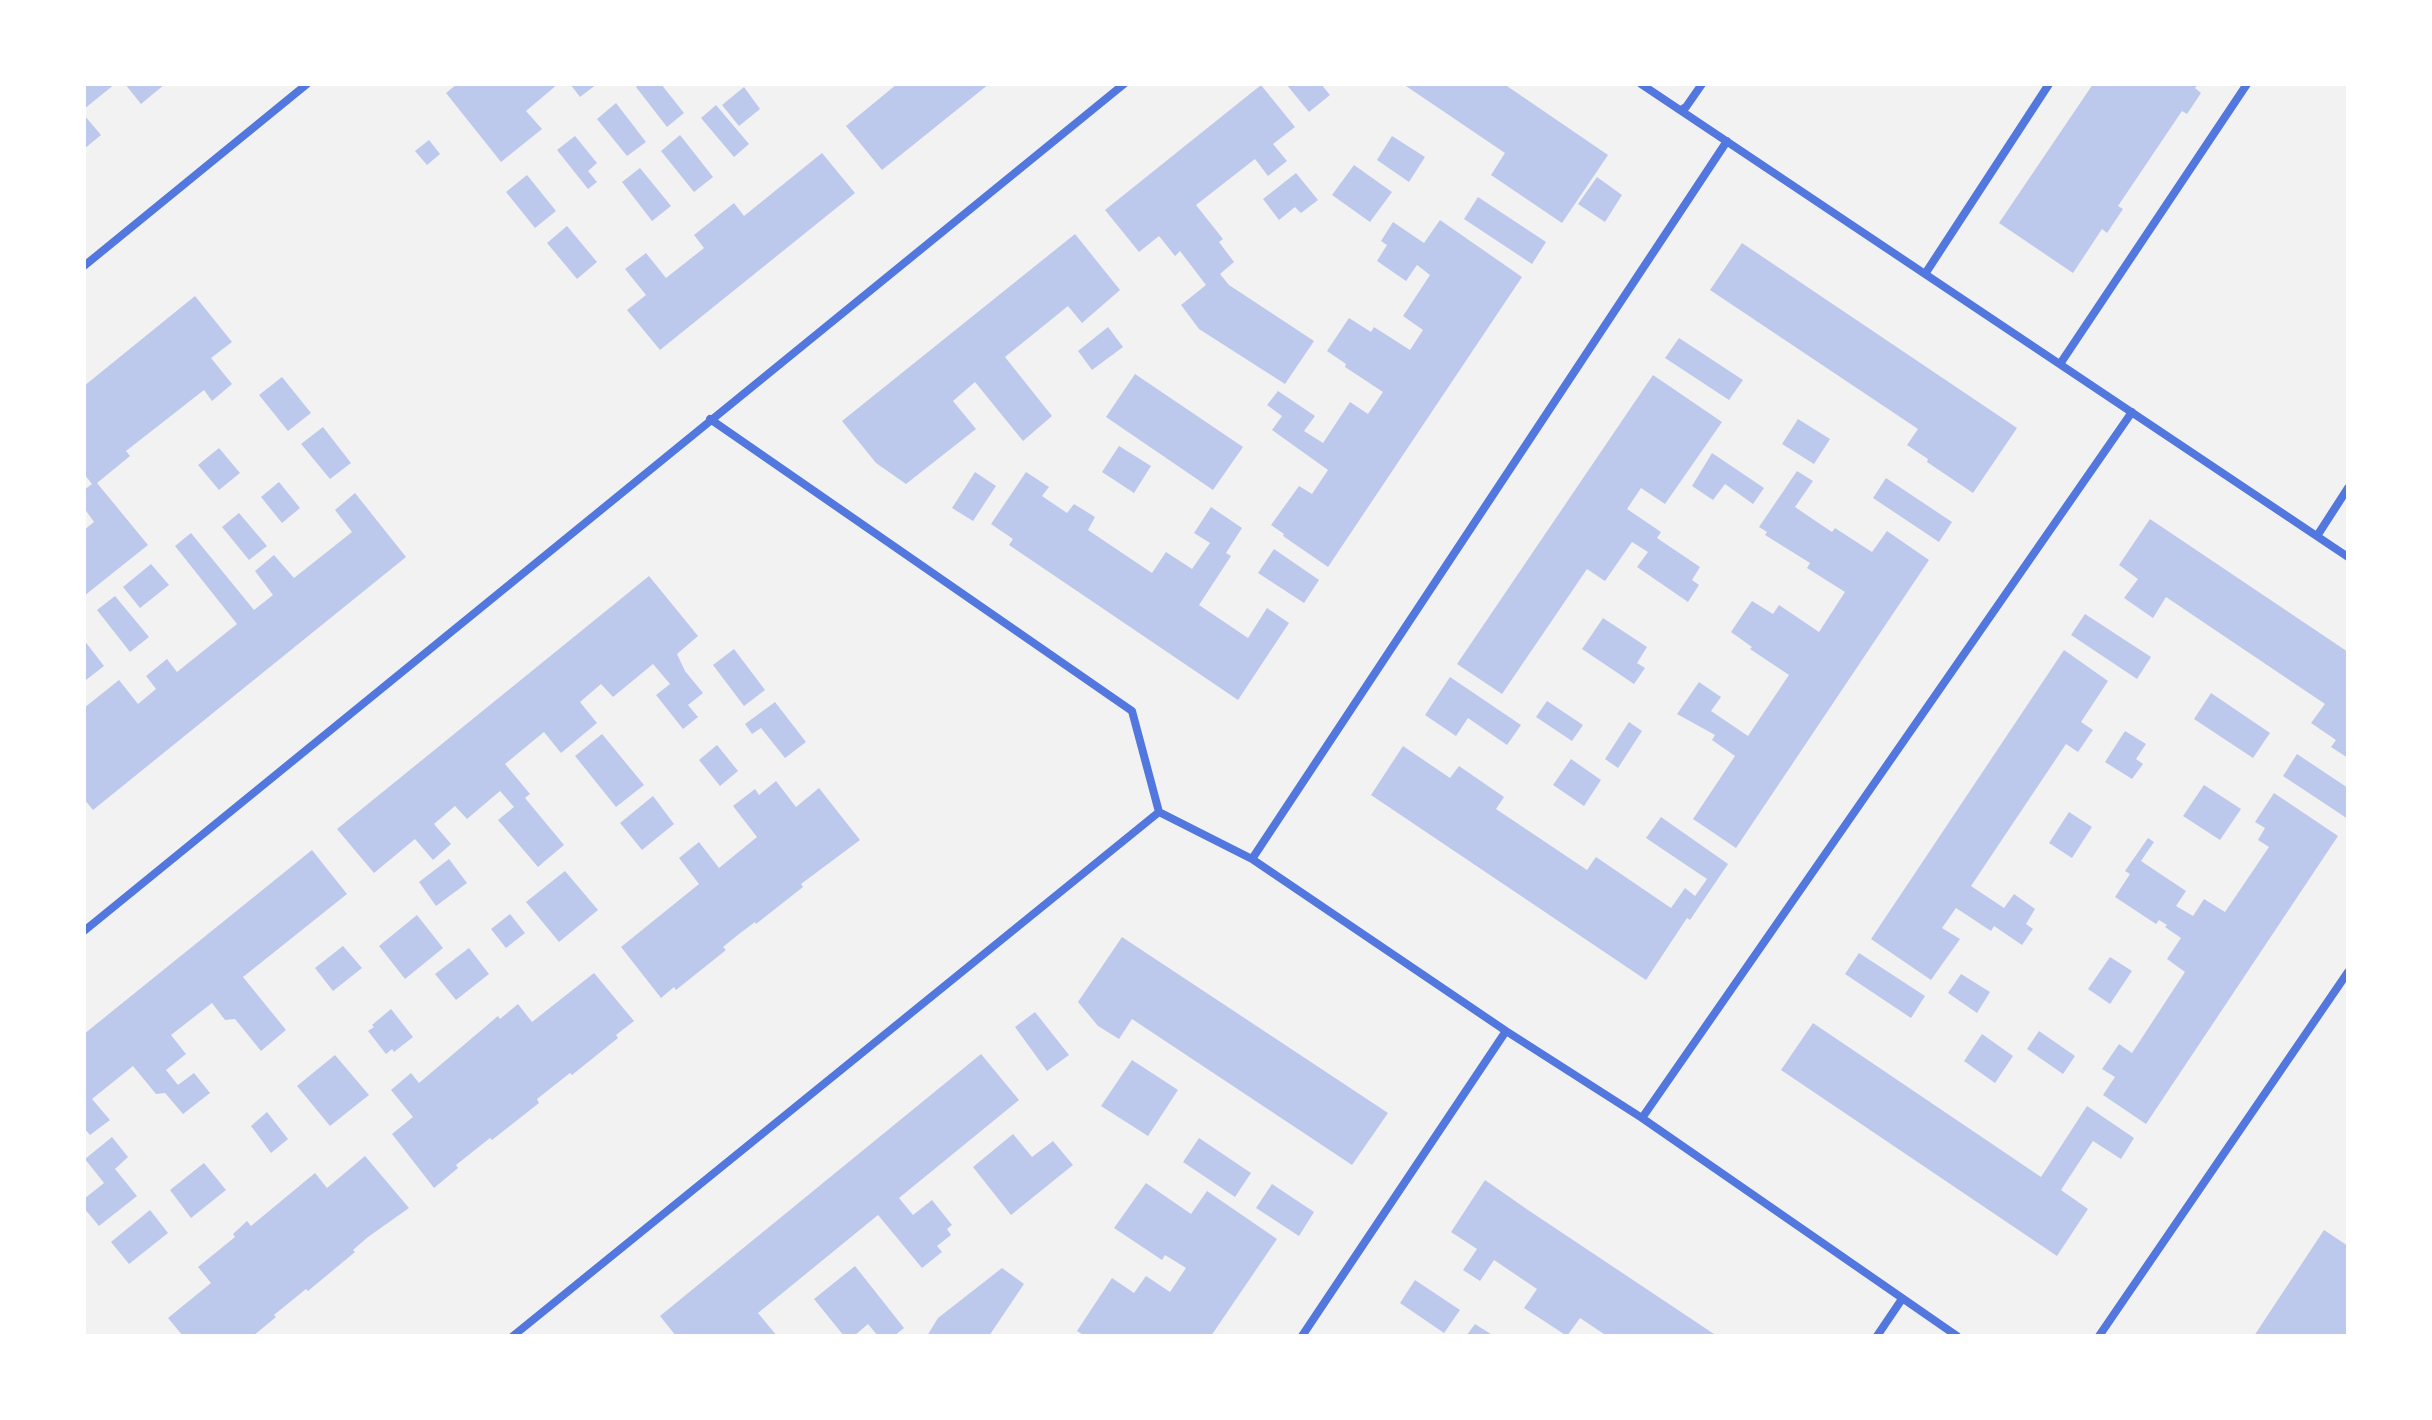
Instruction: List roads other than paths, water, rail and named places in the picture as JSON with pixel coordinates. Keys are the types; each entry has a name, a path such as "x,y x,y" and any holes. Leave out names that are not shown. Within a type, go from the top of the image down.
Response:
{"street":[{"path":"84,266 307,84"},
{"path":"84,931 1124,84"},
{"path":"1641,84 2348,557"},
{"path":"1681,110 1702,84"},
{"path":"1925,274 2049,84"},
{"path":"2060,364 2247,84"},
{"path":"1252,859 1727,141"},
{"path":"1642,1118 2132,412"},
{"path":"710,419 1132,711 1159,812 1252,859 1506,1031 1642,1118 1957,1336"},
{"path":"2317,536 2348,488"},
{"path":"513,1336 1159,812"},
{"path":"2099,1336 2348,972"},
{"path":"1302,1336 1506,1031"},
{"path":"1877,1336 1902,1299"}]}
